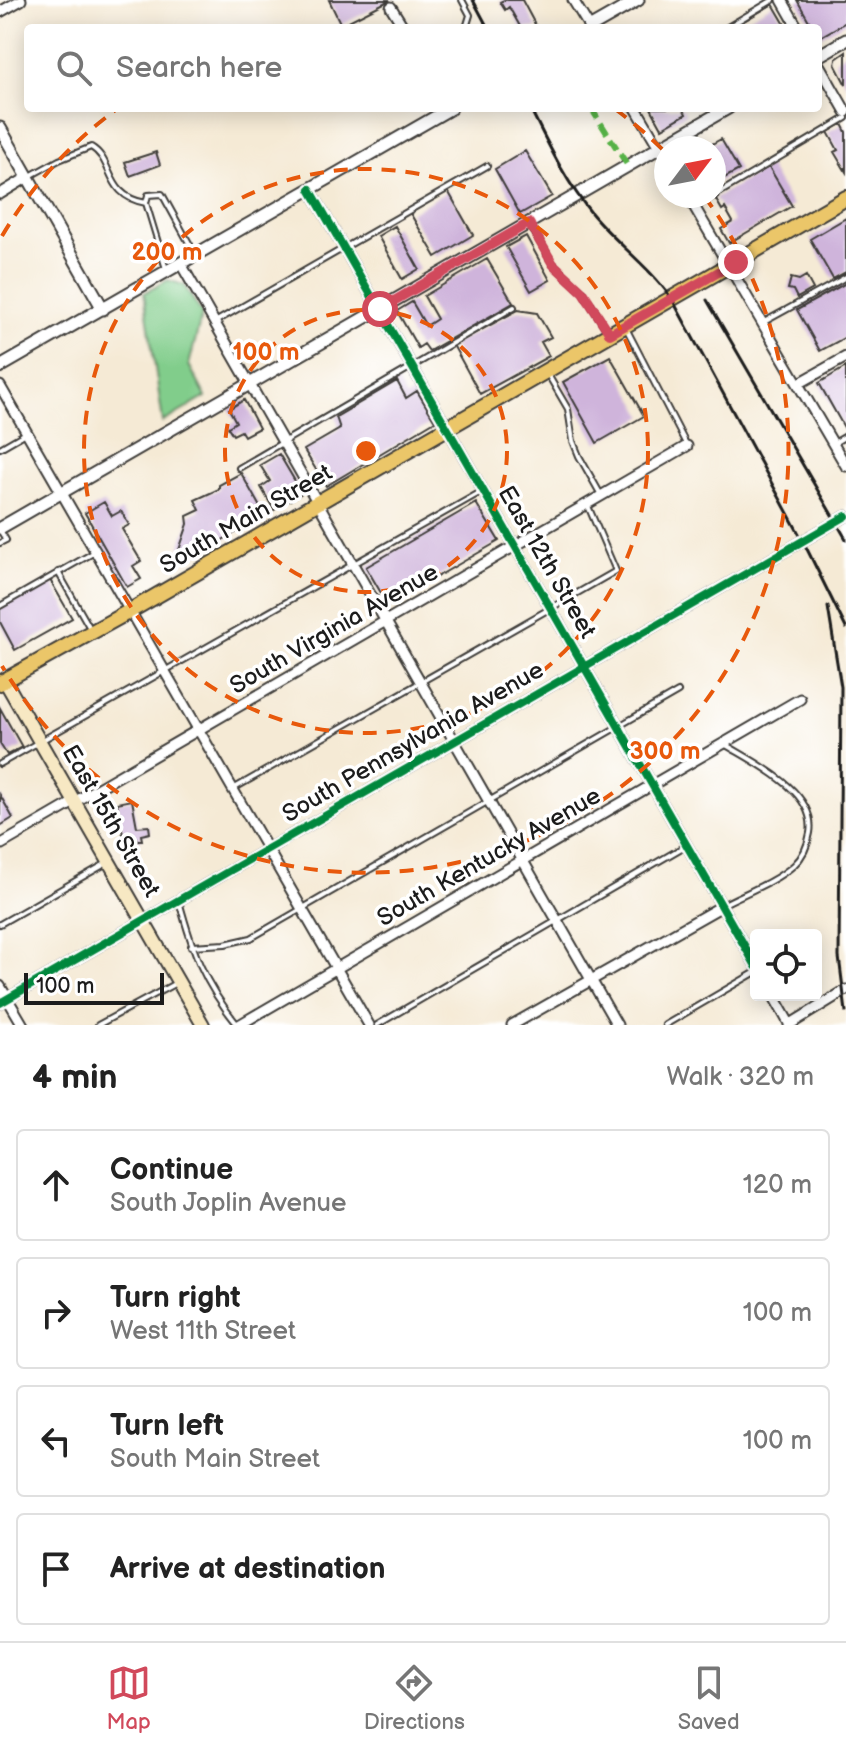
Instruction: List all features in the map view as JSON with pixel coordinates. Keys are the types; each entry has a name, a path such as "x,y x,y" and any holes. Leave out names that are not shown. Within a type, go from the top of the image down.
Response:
{"main road":[{"name":"South Main Street","path":"2,679 130,611 846,198"},
{"name":"East 15th Street","path":"2,679 203,1025"}],"street":[{"path":"0,12 21,0"},
{"path":"573,0 588,24"},
{"path":"597,24 638,0"},
{"path":"782,0 796,24"},
{"path":"391,7 402,24"},
{"path":"822,54 846,40"},
{"path":"822,70 846,112"},
{"path":"0,367 444,112"},
{"path":"638,112 654,138"},
{"path":"688,136 722,112"},
{"path":"0,128 103,309"},
{"path":"0,529 529,223 654,158"},
{"path":"0,194 28,177"},
{"name":"East 12th Street","path":"310,189 750,955"},
{"path":"695,208 846,466"},
{"path":"181,264 617,1025"},
{"path":"798,384 846,357"},
{"path":"0,386 369,1025"},
{"name":"South Virginia Avenue","path":"0,845 687,446"},
{"name":"South Pennsylvania Avenue","path":"4,1001 846,516"},
{"name":"South Kentucky Avenue","path":"239,1025 800,699"},
{"path":"512,1025 722,906"},
{"path":"0,986 4,1001 23,1025"},
{"path":"776,1001 789,1025 846,990"}],"lane":[{"path":"462,0 470,15 467,24"},
{"path":"733,24 773,0"},
{"path":"726,189 846,118"},
{"path":"28,177 91,147 97,150 116,186 131,201 146,203"},
{"path":"215,322 487,166"},
{"path":"167,272 146,203 148,195 162,194 196,255"},
{"path":"529,223 553,264 583,292 610,334"},
{"path":"762,324 846,277"},
{"path":"239,468 514,307"},
{"path":"625,326 687,446"},
{"path":"546,371 568,409 573,441 579,456 602,496"},
{"path":"0,448 27,432"},
{"path":"833,444 846,436"},
{"path":"0,764 483,491"},
{"path":"233,789 616,571 587,504"},
{"path":"0,529 6,540 0,543"},
{"path":"0,606 95,551"},
{"path":"58,572 92,632"},
{"path":"191,946 225,944 251,938 678,692"},
{"path":"722,906 792,867 804,853 812,819 804,801 793,790 724,743"},
{"path":"377,1025 687,845"},
{"path":"0,924 109,861"},
{"path":"179,901 191,946 215,996 239,1025"},
{"path":"665,1025 750,975"},
{"path":"98,1025 178,982"}],"green space":[{"path":"168,280 184,285 202,314 189,365 206,397 163,422 144,293"}],"building":[{"path":"329,0 390,0 343,24"},
{"path":"522,0 535,24 519,24 509,7 505,10 500,2"},
{"path":"797,0 846,0 846,22 822,36 822,24 811,24"},
{"path":"773,4 785,24 739,24"},
{"path":"846,52 846,85 835,64 836,59"},
{"path":"653,112 685,112 686,114 662,128"},
{"path":"842,124 846,132 846,172 834,152 838,150 828,132"},
{"path":"726,148 739,170 726,177"},
{"path":"525,151 552,196 520,214 495,169"},
{"path":"156,152 160,165 130,176 125,162"},
{"path":"769,167 792,206 729,243 721,229 733,222 725,208 726,192"},
{"path":"448,191 473,235 436,257 410,213"},
{"path":"846,218 846,272 833,279 810,239"},
{"path":"395,226 419,269 402,279 378,236"},
{"path":"526,236 550,280 531,291 506,247"},
{"path":"487,259 513,303 429,351 424,344 418,348 397,311 412,302 426,326 437,319 424,296"},
{"path":"806,276 813,289 797,298 793,290 788,289 791,278 799,280"},
{"path":"846,283 846,337 820,351 797,310"},
{"path":"518,310 537,313 551,337 541,342 549,356 480,394 453,345"},
{"path":"610,356 644,416 597,443 563,382"},
{"path":"846,367 846,431 819,383"},
{"path":"397,381 406,398 417,391 435,421 326,486 304,450 340,429 336,417"},
{"path":"244,400 259,428 244,436 241,431 233,435 228,427 236,422 229,409"},
{"path":"279,454 302,493 274,510 261,487 270,481 260,465"},
{"path":"241,473 265,516 183,562 178,553 188,524 187,516 200,510 195,500 219,489 219,485"},
{"path":"104,502 112,516 121,511 129,525 122,529 141,561 133,566 141,579 127,587 85,513"},
{"path":"476,503 499,541 388,605 366,567"},
{"path":"50,580 72,618 15,650 0,622 0,608"},
{"path":"0,708 22,747 7,755 0,744"},
{"path":"0,795 13,818 0,826"},
{"path":"132,800 137,827 149,826 150,833 141,835 142,840 124,840 117,803"}],"railway":[{"path":"473,0 486,24"},
{"path":"532,112 583,202 672,299 803,541 846,628"},
{"path":"707,300 846,539"},
{"path":"828,607 841,687 839,957 846,1012"}],"marked path":[{"path":"594,112 628,166"}],"cycle path":[{"path":"310,189 750,956"},
{"path":"0,1003 846,516"}],"route":[{"path":"380,309 529,223 553,264 583,292 610,334 736,262"}]}
